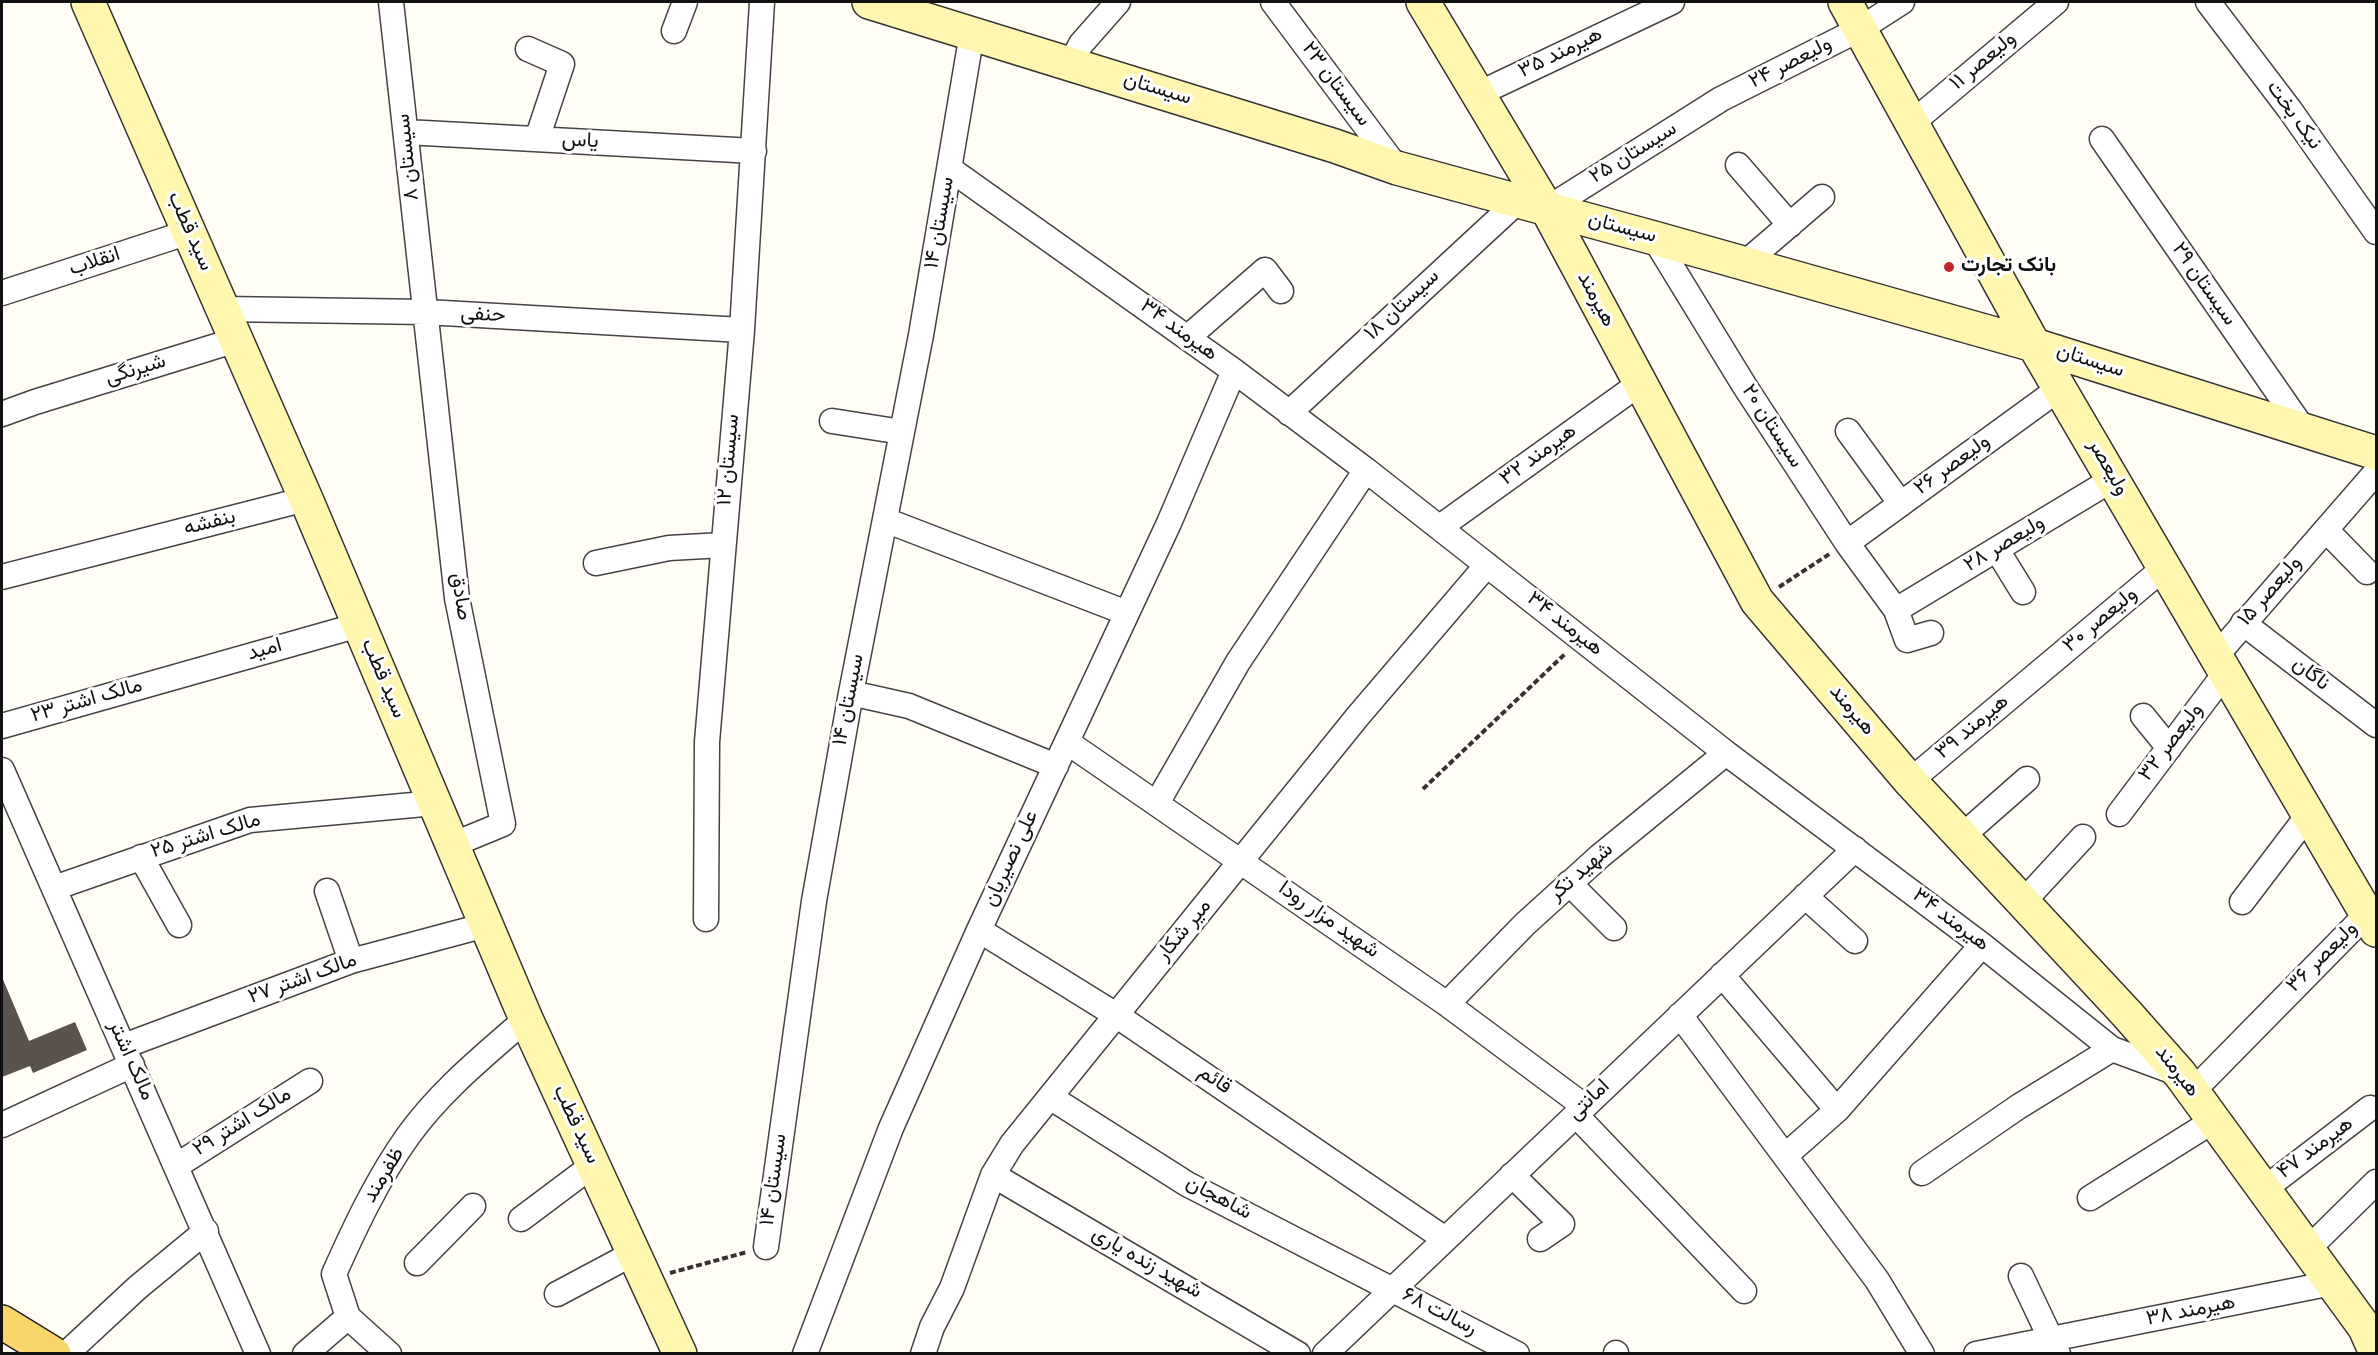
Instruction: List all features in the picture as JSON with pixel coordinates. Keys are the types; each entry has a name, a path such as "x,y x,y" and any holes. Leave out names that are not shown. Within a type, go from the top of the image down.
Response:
{"main road":[{"path":"2,1322 54,1353"}],"street":[{"name":"سید قطب","path":"88,2 306,499 526,1019 680,1353"},
{"name":"سیستان ۸","path":"391,2 426,312"},
{"path":"674,31 685,2"},
{"name":"سیستان ۱۲","path":"706,919 707,742 742,330 762,2"},
{"name":"سیستان","path":"869,2 1335,146 1397,168 2034,345 2376,453"},
{"path":"1070,64 1081,44 1118,2"},
{"name":"سیستان ۲۳","path":"1273,2 1397,168"},
{"name":"هیرمند ۳۵","path":"1478,94 1672,2"},
{"name":"ولیعصر ۲۴","path":"1721,99 1853,15 1902,2"},
{"name":"ولیعصر ۱۱","path":"1912,123 2055,2"},
{"name":"نیک بخت","path":"2208,2 2290,110 2376,232"},
{"name":"هیرمند","path":"1427,3 1478,94 1533,205 1639,384 1757,601 1910,781 2186,1083 2373,1339"},
{"name":"ولیعصر","path":"1853,15 2034,345 2372,922"},
{"name":"سیستان ۱۴","path":"766,1247 814,901 950,169 972,33"},
{"path":"528,49 562,64 537,140"},
{"name":"سیستان ۲۵","path":"1533,205 1721,99"},
{"name":"یاس","path":"406,132 754,151"},
{"name":"سیستان ۲۹","path":"2102,139 2304,430"},
{"path":"1738,165 1790,225"},
{"name":"هیرمند ۳۴","path":"950,169 1234,371 1366,470 1726,753 1982,945 2112,1049 2186,1083"},
{"path":"1745,263 1822,197"},
{"name":"سیستان ۱۸","path":"1289,413 1533,205"},
{"name":"انقلاب","path":"2,293 189,232"},
{"name":"سیستان ۲۰","path":"1654,238 1743,385 1847,543 1896,610 1907,640 1931,633"},
{"path":"1187,338 1265,270 1281,291"},
{"name":"حنفی","path":"223,309 426,312 742,330"},
{"name":"صادق","path":"426,312 458,598 503,824 452,845"},
{"name":"شیرنگی","path":"2,414 236,340"},
{"name":"علی نصیریان","path":"805,1353 891,1128 979,930 1169,523 1234,371"},
{"name":"هیرمند ۳۲","path":"1440,527 1639,384"},
{"name":"ولیعصر ۲۶","path":"1847,543 2060,388"},
{"path":"832,421 902,432"},
{"path":"1848,431 1901,504"},
{"path":"1157,804 1238,662 1366,470"},
{"name":"ولیعصر ۱۵","path":"2221,664 2243,623 2376,472"},
{"name":"ولیعصر ۲۸","path":"1896,610 2113,479"},
{"name":"بنفشه","path":"2,577 306,499"},
{"path":"885,520 1127,614"},
{"path":"2326,530 2367,572"},
{"path":"596,563 669,548 723,545"},
{"path":"1997,550 2023,592"},
{"name":"میر شکار","path":"923,1353 932,1327 952,1288 993,1174 1012,1144 1358,716 1487,565"},
{"name":"ولیعصر ۳۰","path":"2037,674 2165,567"},
{"name":"ناگان","path":"2243,623 2374,718"},
{"name":"امید","path":"172,678 359,625"},
{"name":"ولیعصر ۳۲","path":"2119,814 2169,748 2221,664"},
{"name":"هیرمند ۳۹","path":"1910,781 2037,674"},
{"name":"مالک اشتر ۲۳","path":"2,726 172,678"},
{"path":"851,693 909,706 1056,766"},
{"path":"2143,716 2169,748"},
{"name":"شهید مزار رودا","path":"1067,741 1447,1004 1580,1111 1744,1291"},
{"name":"شهید تکر","path":"1447,1004 1525,924 1569,883 1726,753"},
{"name":"مالک اشتر","path":"2,770 258,1353"},
{"path":"1961,837 2027,779"},
{"name":"مالک اشتر ۲۵","path":"54,888 250,820 435,803"},
{"path":"2242,902 2309,814"},
{"path":"2023,902 2083,837"},
{"name":"امانتی","path":"1325,1353 1855,849"},
{"path":"141,857 179,925"},
{"path":"1569,883 1614,928"},
{"path":"327,891 351,962"},
{"path":"1805,896 1855,941"},
{"name":"ولیعصر ۳۶","path":"2186,1083 2372,922"},
{"name":"مالک اشتر ۲۷","path":"2,1125 128,1055 351,962 486,925"},
{"name":"قائم","path":"979,930 1116,1015 1445,1239"},
{"path":"1785,1156 1837,1110 1982,945"},
{"path":"1722,975 1837,1110"},
{"path":"1680,1015 1878,1280 1922,1353"},
{"name":"ظفرمند","path":"348,1317 334,1274 357,1222 408,1135 463,1074 526,1019"},
{"path":"1922,1173 2018,1107 2112,1049"},
{"name":"مالک اشتر ۲۹","path":"176,1166 310,1081"},
{"name":"شاهجان","path":"1050,1097 1187,1184 1392,1289"},
{"name":"هیرمند ۴۷","path":"2263,1190 2370,1108"},
{"path":"2090,1198 2213,1121"},
{"path":"521,1219 593,1165"},
{"name":"شهید زنده یاری","path":"993,1174 1298,1353"},
{"path":"1512,1175 1562,1224 1540,1239"},
{"path":"2307,1250 2376,1182"},
{"path":"417,1263 473,1206"},
{"path":"66,1353 137,1288 206,1231"},
{"path":"556,1293 640,1266"},
{"path":"2021,1276 2054,1347"},
{"name":"هیرمند ۳۸","path":"1976,1353 2054,1347 2332,1283"},
{"name":"رسالت ۶۸","path":"1392,1289 1517,1353"},
{"path":"304,1353 348,1317 388,1353"}],"path":[{"path":"1757,601 1847,543"},
{"path":"1423,789 1581,639"},
{"name":"سیستان ۱۴","path":"640,1266 766,1247"}],"building":[{"path":"2,977 29,1041 75,1022 87,1050 33,1073 30,1066 2,1077"}],"place":[{"name":"بانک تجارت","path":"1949,267"}]}
